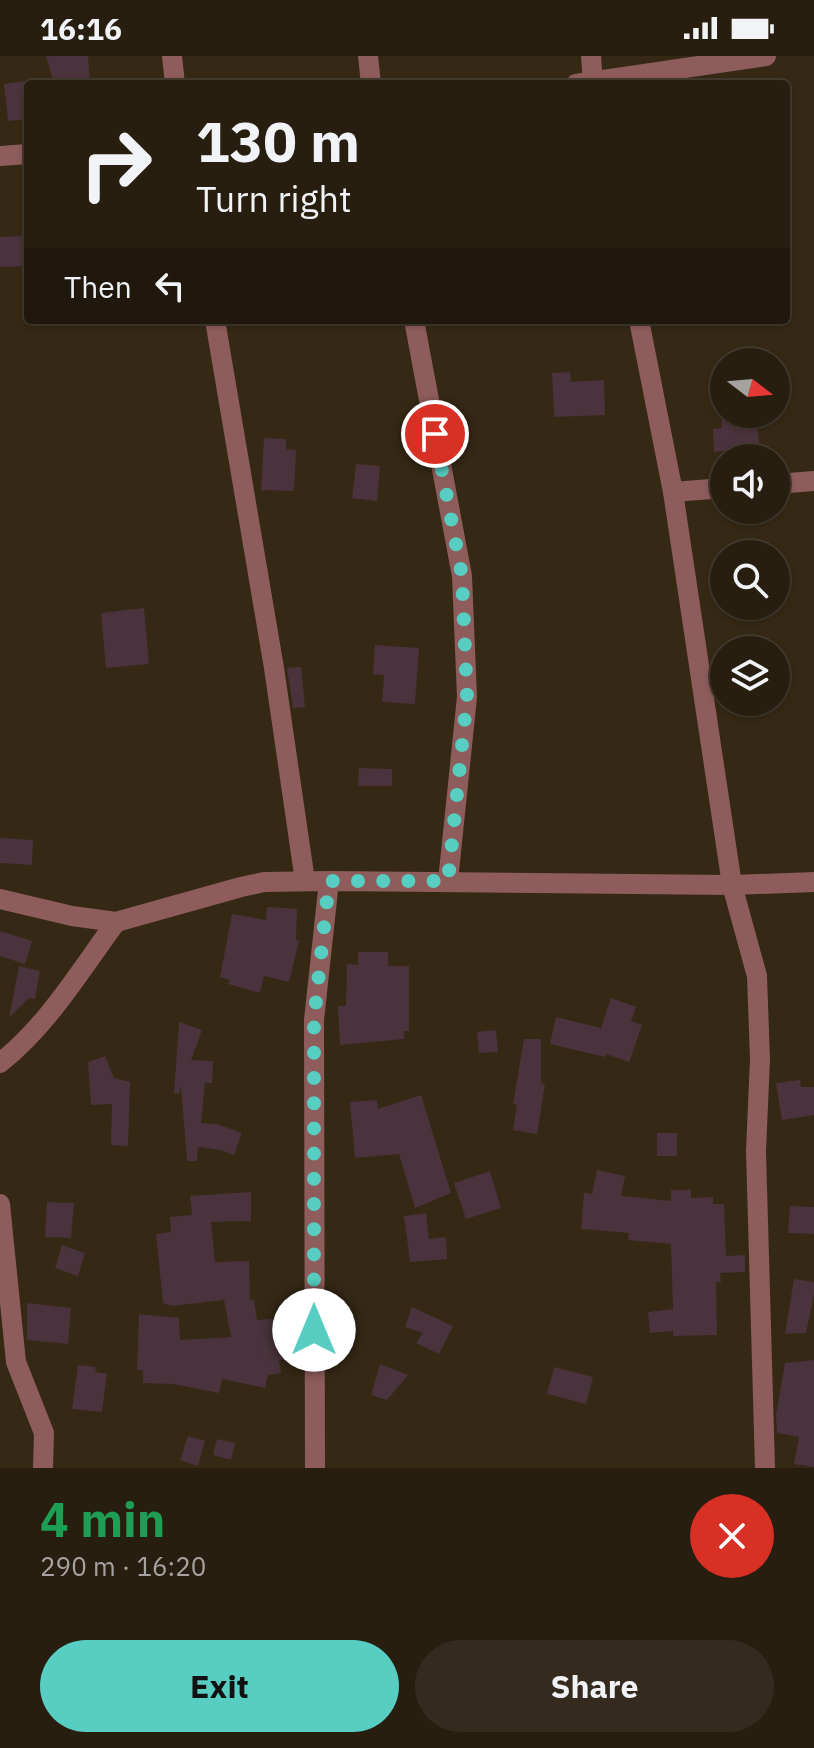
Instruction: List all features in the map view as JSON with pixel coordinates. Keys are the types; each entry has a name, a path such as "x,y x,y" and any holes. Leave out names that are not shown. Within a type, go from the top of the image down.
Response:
{"street":[{"path":"172,56 175,80"},
{"path":"368,56 371,80"},
{"path":"587,80 591,56"},
{"path":"607,80 766,56"},
{"path":"0,156 24,154"},
{"path":"216,324 274,668 305,881"},
{"path":"415,324 462,576 467,697 448,881"},
{"path":"640,324 673,492 732,885 757,976 760,1059 756,1151 765,1468"},
{"path":"790,483 814,481"},
{"path":"673,492 710,489"},
{"path":"0,899 72,916 116,922 241,887 305,881 732,885 814,882"},
{"path":"315,1468 314,1020 329,881"},
{"path":"0,1063 21,1047 43,1022 116,922"},
{"path":"0,1204 8,1366 44,1433 43,1468"}],"building":[{"path":"46,56 88,56 90,80 53,80"},
{"path":"24,81 24,119 8,121 4,84"},
{"path":"24,236 24,266 0,267 0,237"},
{"path":"570,372 571,382 604,380 605,415 554,417 552,373"},
{"path":"758,428 759,444 714,444 713,429"},
{"path":"264,438 286,439 286,449 296,450 294,491 261,490"},
{"path":"356,464 380,466 377,501 352,498"},
{"path":"144,608 149,664 106,668 101,613"},
{"path":"375,645 419,648 415,704 382,702 384,675 373,674"},
{"path":"301,667 305,707 293,708 287,668"},
{"path":"359,768 392,769 392,786 358,786"},
{"path":"0,838 33,840 32,865 0,863"},
{"path":"267,907 297,909 296,940 299,941 289,982 264,976 260,993 228,984 230,980 220,977 232,914 266,920"},
{"path":"0,931 32,941 25,964 0,956"},
{"path":"358,952 388,952 388,966 409,966 409,1031 404,1031 404,1039 340,1045 338,1006 346,1006 347,964 358,965"},
{"path":"19,966 40,971 35,999 29,998 9,1018"},
{"path":"611,998 636,1007 631,1021 642,1025 629,1062 606,1054 605,1057 550,1044 556,1017 601,1028"},
{"path":"179,1022 202,1030 191,1060 213,1061 212,1083 205,1083 201,1123 217,1124 242,1133 234,1155 198,1147 197,1161 187,1161 181,1087 179,1094 174,1093"},
{"path":"496,1030 498,1052 479,1053 477,1032"},
{"path":"524,1039 541,1039 541,1083 545,1084 537,1134 513,1130 517,1105 513,1104"},
{"path":"105,1056 114,1078 130,1082 128,1146 111,1145 112,1104 91,1105 88,1062"},
{"path":"800,1080 801,1087 814,1087 814,1115 782,1120 776,1083"},
{"path":"421,1095 451,1193 415,1208 399,1154 355,1158 350,1102 377,1100 378,1109"},
{"path":"657,1133 677,1133 677,1156 657,1156"},
{"path":"597,1170 625,1176 621,1196 671,1201 671,1190 691,1190 691,1198 713,1197 713,1204 724,1204 726,1256 745,1255 745,1272 720,1273 721,1282 716,1282 717,1335 673,1336 673,1331 650,1333 648,1312 673,1309 671,1244 628,1240 629,1233 581,1229 584,1193 592,1194"},
{"path":"490,1171 501,1208 466,1219 454,1183"},
{"path":"251,1192 251,1221 211,1222 215,1262 249,1261 250,1300 254,1299 257,1320 292,1317 295,1359 279,1360 281,1373 268,1375 265,1388 222,1379 219,1393 173,1384 143,1383 143,1370 137,1370 139,1314 179,1318 180,1340 231,1337 224,1300 172,1306 163,1303 156,1234 171,1232 170,1217 192,1215 190,1196"},
{"path":"47,1202 74,1203 71,1238 45,1237"},
{"path":"790,1206 814,1207 814,1234 788,1233"},
{"path":"426,1213 429,1239 446,1237 447,1259 410,1262 404,1216"},
{"path":"62,1245 85,1253 78,1276 55,1268"},
{"path":"794,1279 814,1282 814,1294 806,1333 785,1334"},
{"path":"27,1303 71,1308 68,1344 27,1340"},
{"path":"412,1307 453,1326 439,1354 416,1343 423,1333 405,1327"},
{"path":"814,1360 814,1467 794,1464 799,1437 777,1433 776,1415 785,1363"},
{"path":"380,1364 408,1375 387,1400 371,1395"},
{"path":"78,1365 96,1367 95,1372 107,1374 102,1412 72,1409"},
{"path":"554,1367 593,1377 586,1404 547,1394"},
{"path":"188,1436 205,1441 198,1466 180,1460"},
{"path":"217,1439 235,1443 231,1460 213,1455"}],"route":[{"path":"314,1330 314,1020 329,881 448,881 467,697 462,576 435,434"}]}
